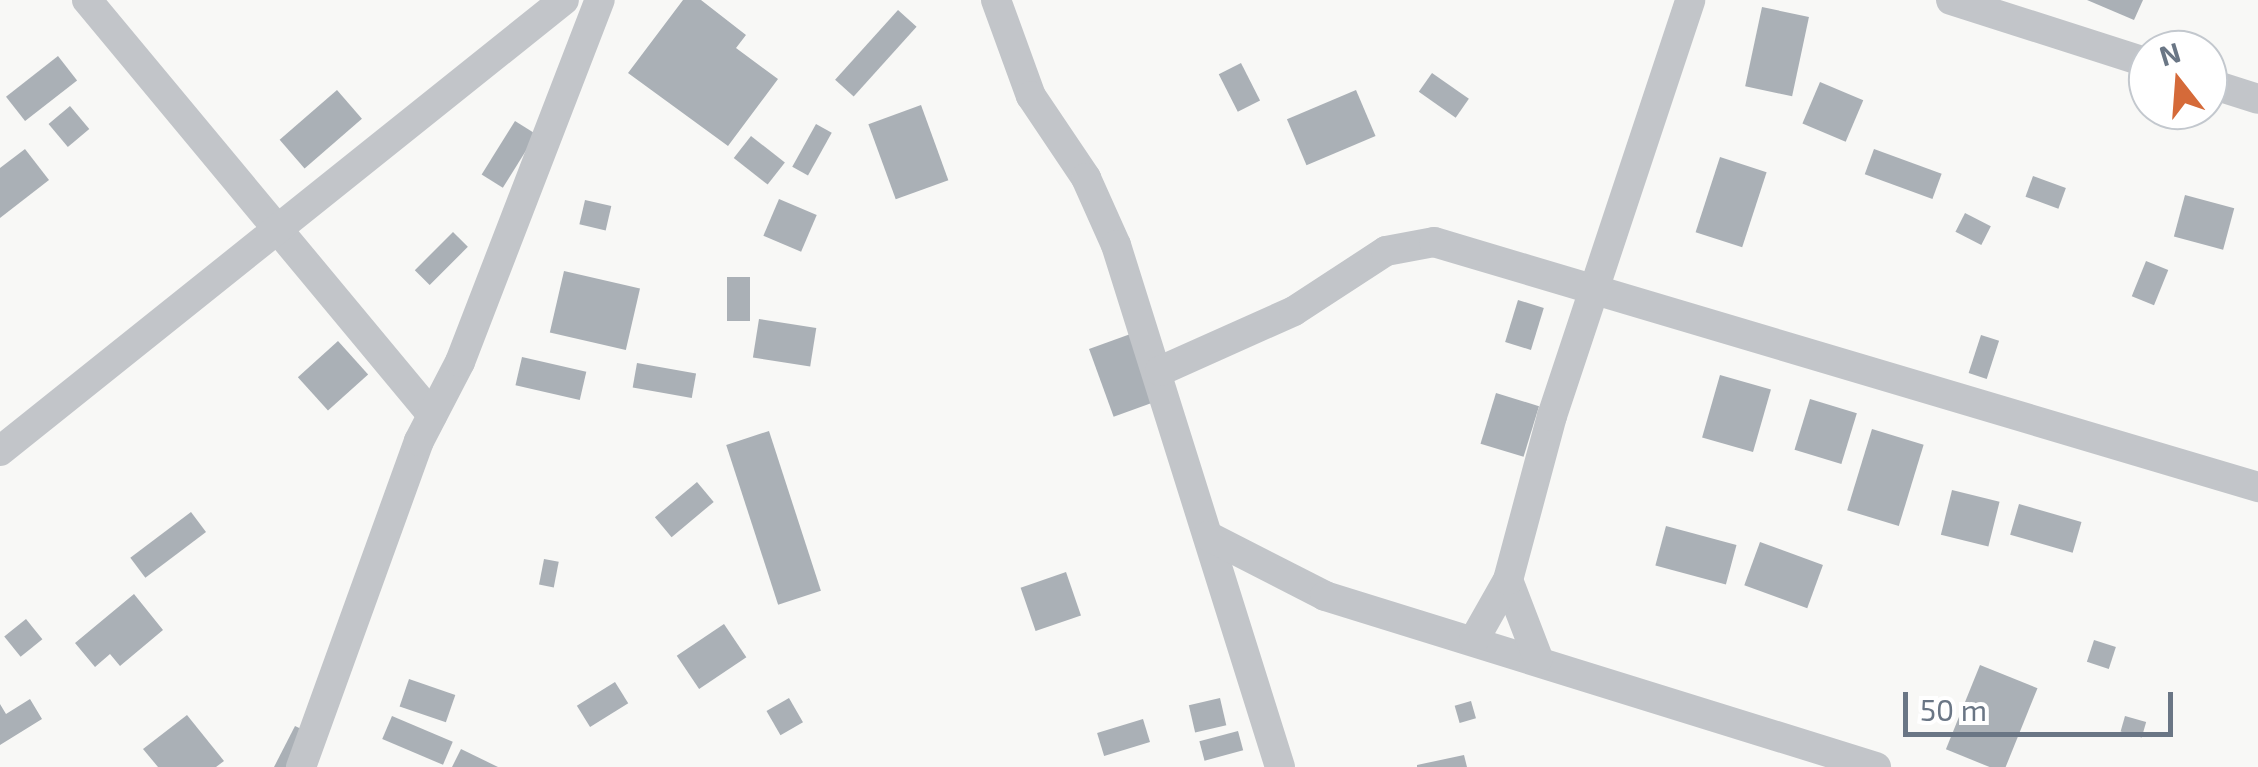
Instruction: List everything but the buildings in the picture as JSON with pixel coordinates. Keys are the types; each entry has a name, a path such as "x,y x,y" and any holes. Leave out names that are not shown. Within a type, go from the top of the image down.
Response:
{"street":[{"path":"87,0 273,230 432,415"},
{"path":"0,451 564,0"},
{"path":"301,767 432,415 524,205 600,0"},
{"path":"996,0 1031,96 1086,178 1116,245 1160,371 1280,767"},
{"path":"1474,640 1508,580 1552,416 1597,292 1690,0"},
{"path":"1950,0 2128,58"},
{"path":"2228,89 2258,99"},
{"path":"1160,371 1294,311 1386,251 1417,242 2258,487"},
{"path":"1208,536 1325,596 1538,658 1876,767"},
{"path":"1508,580 1538,658"}]}
